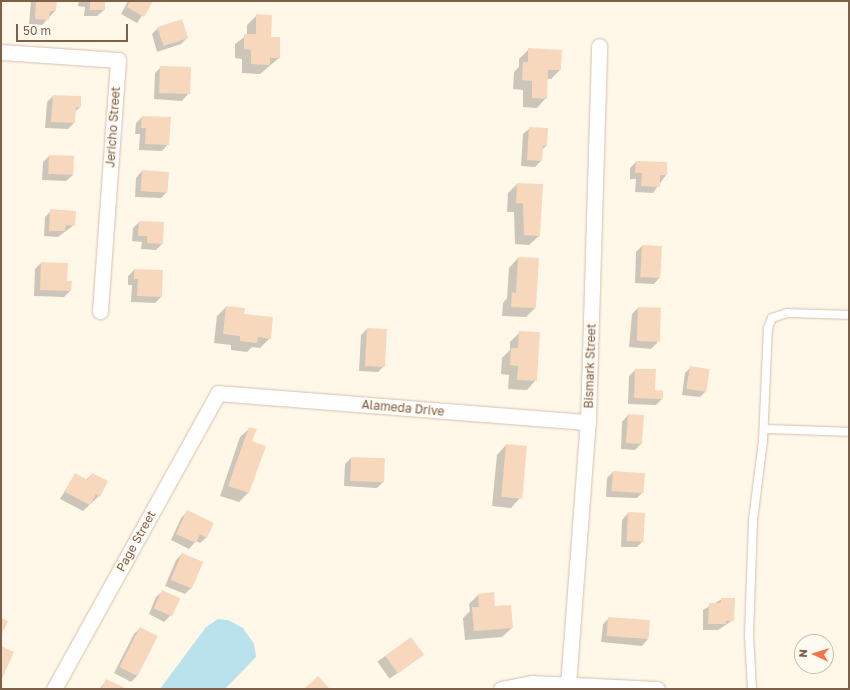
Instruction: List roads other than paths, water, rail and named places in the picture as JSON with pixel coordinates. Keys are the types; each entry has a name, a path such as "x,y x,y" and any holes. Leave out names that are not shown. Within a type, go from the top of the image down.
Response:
{"street":[{"name":"Bismark Street","path":"568,685 588,422 599,46"},
{"name":"Jericho Street","path":"1,52 118,60 100,310"},
{"name":"Alameda Drive","path":"218,393 588,422"},
{"name":"Page Street","path":"54,689 218,393"},
{"path":"501,689 532,683 657,689"}],"lane":[{"path":"752,689 749,635 753,520 764,429 768,328 772,318 787,313 849,315"},
{"path":"764,429 849,432"}],"water":[{"path":"218,619 228,620 243,628 254,644 256,657 225,689 160,689 206,627"}]}
